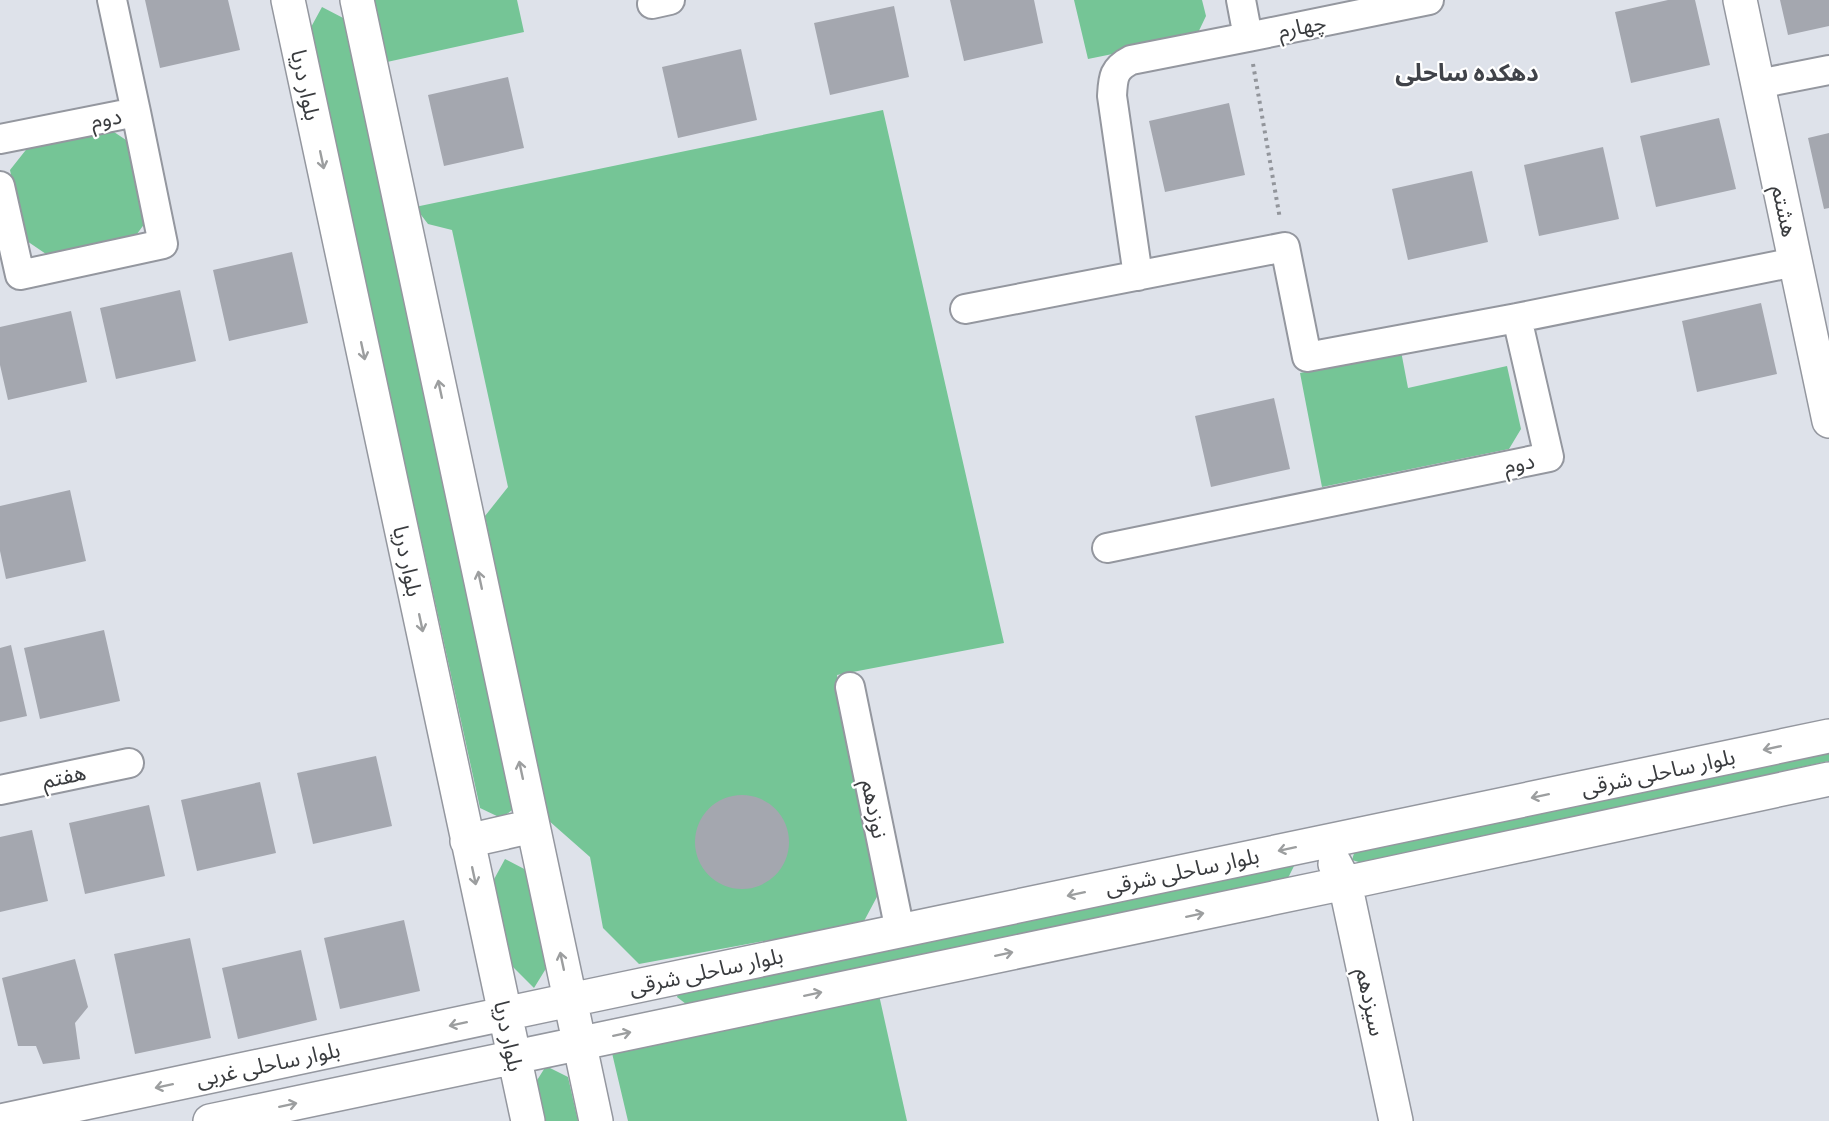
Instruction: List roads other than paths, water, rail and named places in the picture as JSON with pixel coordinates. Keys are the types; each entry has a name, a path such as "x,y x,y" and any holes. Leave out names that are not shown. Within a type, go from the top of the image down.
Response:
{"street":[{"name":"دوم","path":"0,139 136,112 112,0"},
{"name":"بلوار دریا","path":"288,0 504,1014 529,1054 528,1121"},
{"path":"357,0 596,1121"},
{"name":"چهارم","path":"1241,0 1248,37 1429,0"},
{"name":"هشتم","path":"1740,0 1827,406"},
{"path":"1138,276 1112,96 1115,74 1121,65 1131,60 1248,37"},
{"path":"1758,84 1829,70"},
{"path":"0,186 20,275 163,244 136,112"},
{"path":"965,309 1285,247 1307,357 1517,318 1795,262"},
{"name":"دوم","path":"1107,548 1549,457 1517,318"},
{"name":"نوزدهم","path":"850,687 900,931"},
{"name":"بلوار ساحلی شرقی","path":"535,1007 1829,736"},
{"name":"هفتم","path":"0,790 129,763"},
{"name":"بلوار ساحلی شرقی","path":"529,1054 1829,779"},
{"path":"467,841 533,826"},
{"name":"سیزدهم","path":"1323,842 1346,883 1396,1121"},
{"name":"بلوار ساحلی غربی","path":"0,1121 127,1108 535,1007"},
{"name":"بلوار ساحلی غربی","path":"210,1121 529,1054"}],"district":[{"name":"دهکده ساحلی","path":"1467,73"}]}
